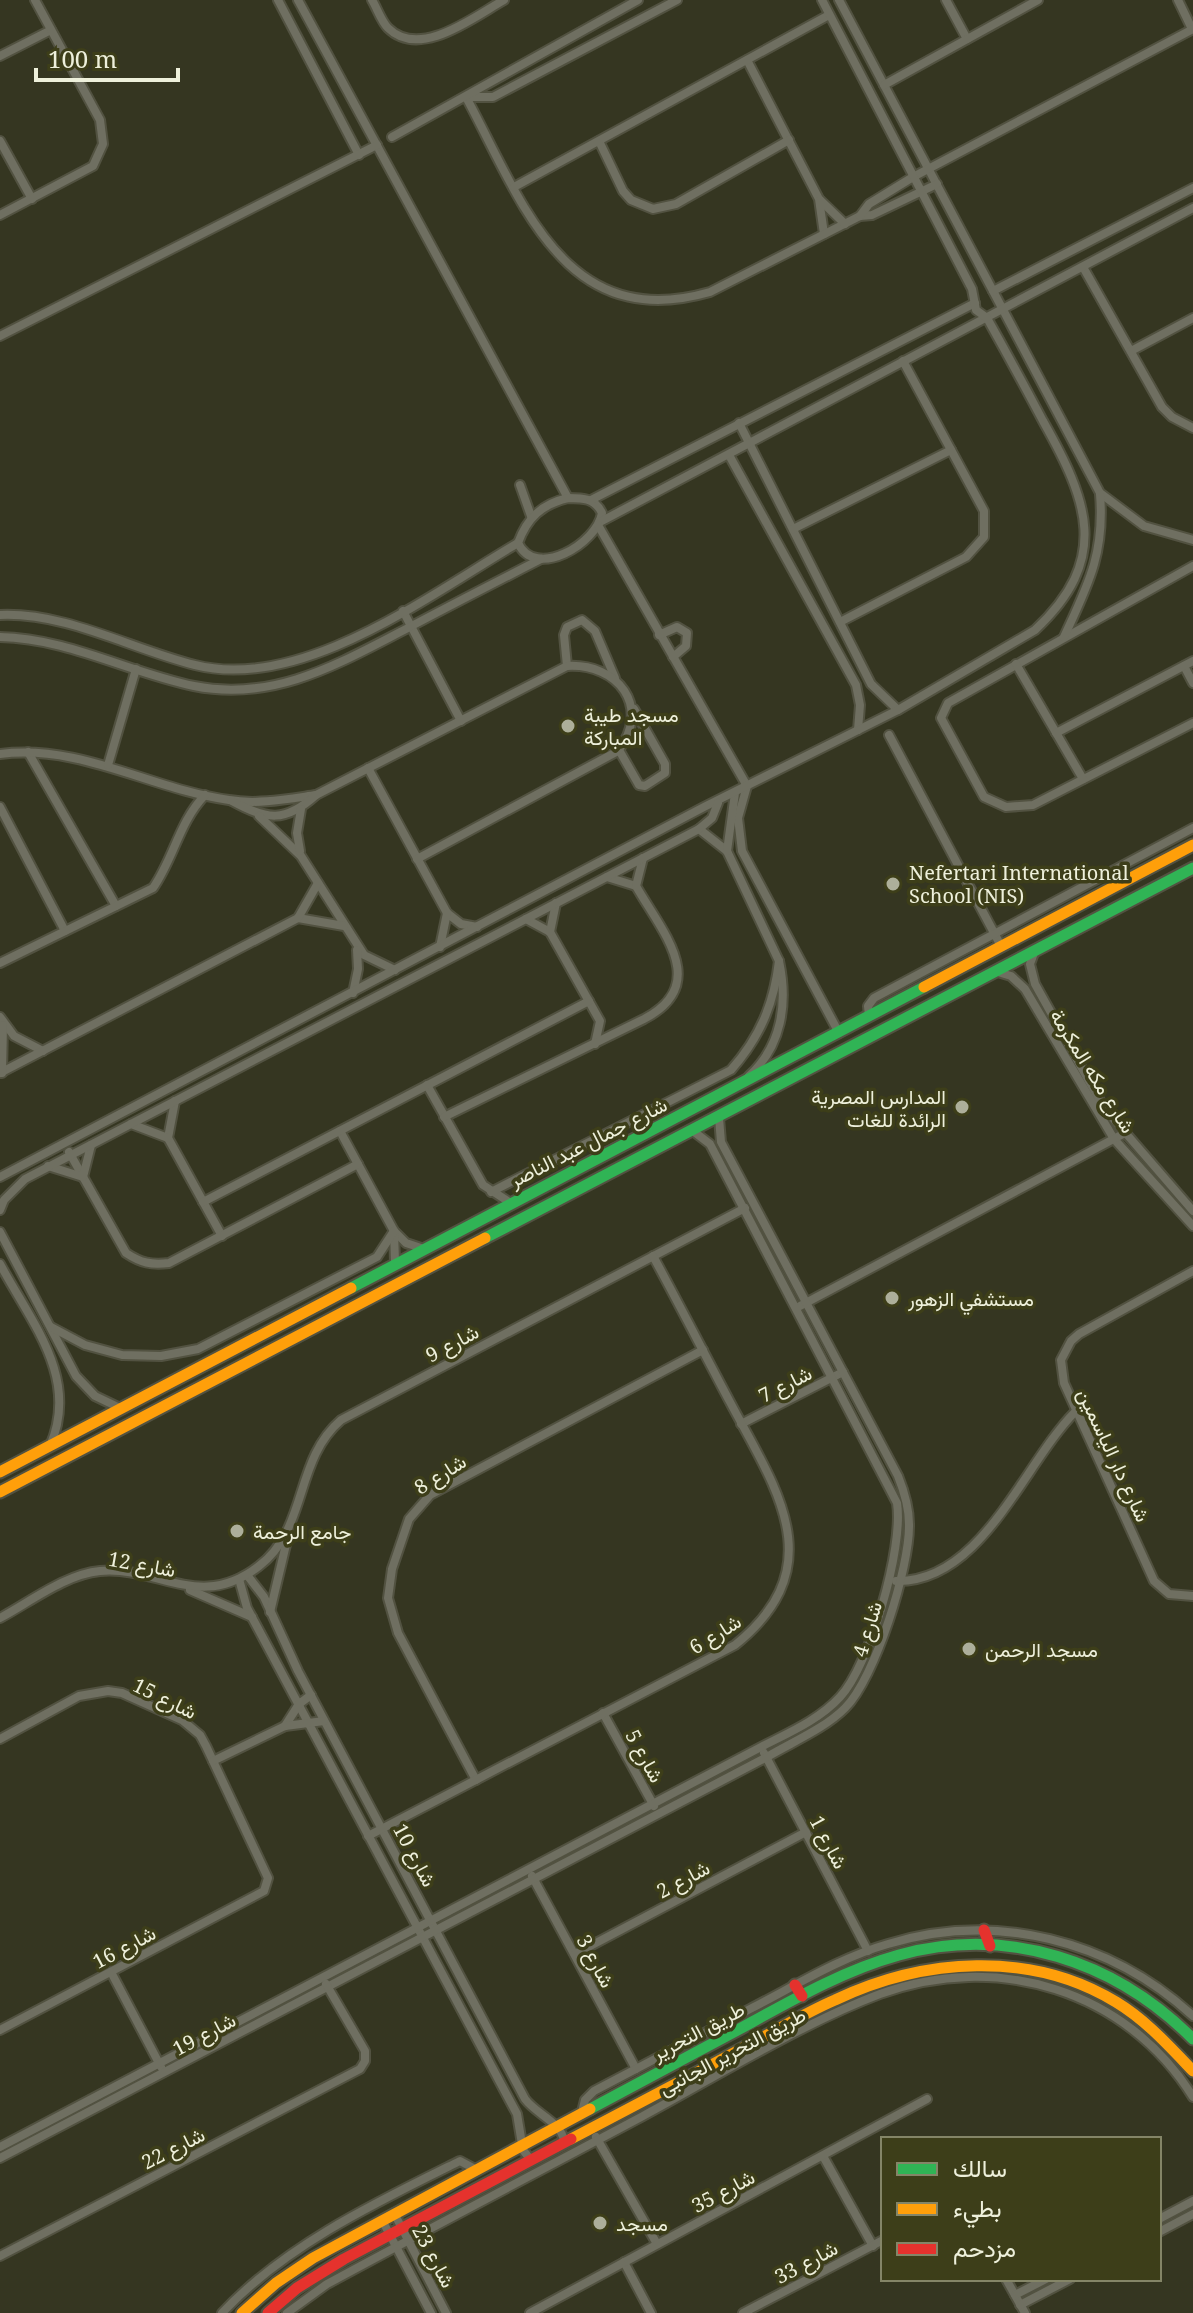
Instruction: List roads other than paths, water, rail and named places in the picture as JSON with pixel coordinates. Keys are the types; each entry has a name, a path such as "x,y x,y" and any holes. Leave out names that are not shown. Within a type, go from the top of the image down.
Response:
{"main road":[{"name":"شارع جمال عبد الناصر","path":"0,1472 421,1248 839,1033 1193,845"},
{"name":"شارع جمال عبد الناصر","path":"0,1492 1193,868"},
{"path":"309,1308 309,1318 317,1325"},
{"path":"273,1327 283,1343"},
{"path":"984,1930 990,1946"},
{"name":"طريق التحرير","path":"242,2313 289,2271 522,2141 859,1967 904,1953 951,1945 1021,1946 1066,1956 1109,1973 1148,1998 1193,2039"},
{"name":"طريق التحرير","path":"268,2313 319,2273 402,2228 848,1994 888,1978 942,1967 1016,1965 1080,1981 1149,2022 1193,2071"},
{"path":"795,1985 802,1996"}],"street":[{"path":"0,215 93,166 103,144 100,120 35,0"},
{"path":"278,0 359,155"},
{"path":"298,0 568,498"},
{"path":"372,0 388,28 413,38 440,35 504,0"},
{"path":"392,137 638,0"},
{"path":"466,97 493,97 677,0"},
{"path":"0,1177 537,898 698,810 718,803 898,710 1035,630 1054,612 1080,567 1085,541 1079,489 987,318 977,312 972,289 822,0"},
{"path":"839,0 1100,493 1144,526 1193,540"},
{"path":"946,0 967,39"},
{"path":"884,85 1038,0"},
{"path":"860,216 869,204 913,177 1193,29 1178,0"},
{"path":"514,187 829,15"},
{"path":"0,56 51,30"},
{"path":"747,60 819,199 824,234"},
{"path":"466,97 548,246 566,265 598,287 634,299 673,300 710,292 860,216 872,215 937,184"},
{"path":"599,141 623,191 641,206 653,209 676,204 789,140"},
{"path":"0,141 32,199"},
{"path":"0,336 377,145"},
{"path":"993,291 1193,188"},
{"path":"819,199 845,224"},
{"path":"0,637 43,642 220,690 276,687 330,668 541,559 575,547 599,524 1193,208"},
{"path":"1083,267 1162,407 1172,417 1193,428"},
{"path":"0,615 44,618 196,665 247,671 298,662 403,611 518,543 531,516 545,506 568,498 591,500 975,303"},
{"path":"1131,351 1193,318"},
{"path":"840,622 977,549 984,537 984,511 903,361"},
{"path":"739,423 873,688 898,710"},
{"path":"793,529 951,450"},
{"path":"729,455 856,685 860,705 858,730"},
{"path":"520,485 531,516"},
{"path":"1064,638 1091,581 1099,552 1100,493"},
{"path":"591,500 602,513 599,524 659,635 747,786 738,818 742,851 839,1033"},
{"path":"518,543 531,558 541,559"},
{"path":"787,560 804,551"},
{"path":"1193,566 948,703 942,712 944,729 973,779 990,801 1015,808 1033,805 1193,723"},
{"path":"403,611 461,721"},
{"path":"567,666 564,635 574,621 582,620 595,631 615,679 665,764 665,773 645,786 639,785 619,750"},
{"path":"659,635 677,627 687,633 686,646 673,657"},
{"path":"1016,664 1083,779"},
{"path":"1056,733 1188,664 1193,683"},
{"path":"258,815 287,815 301,809 316,795 567,666 592,667 615,679"},
{"path":"108,765 136,669"},
{"path":"417,859 619,750 629,736 632,719 630,702"},
{"path":"889,735 1001,946"},
{"path":"28,752 116,906"},
{"path":"0,754 55,753 108,765 232,801 258,815 301,856 356,946 373,963 395,971"},
{"path":"368,768 447,913 461,924 478,928"},
{"path":"727,851 735,793"},
{"path":"0,963 153,888 167,866 184,821 205,795"},
{"path":"232,801 316,795"},
{"path":"0,1210 13,1189 48,1166 699,829 712,818 718,803"},
{"path":"0,807 65,931"},
{"path":"301,809 297,833 301,856"},
{"path":"869,1016 868,1006 874,998 1193,828"},
{"path":"699,829 727,851 779,961 783,980 781,1020 766,1056 739,1085"},
{"path":"444,1117 595,1044 669,1002 680,976 678,961 636,886 643,858"},
{"path":"607,877 636,886"},
{"path":"2,1021 1,1073 298,918 318,883"},
{"path":"537,898 543,910"},
{"path":"550,932 556,903"},
{"path":"440,948 447,913"},
{"path":"298,918 345,927"},
{"path":"526,919 550,932 589,1001 600,1021 595,1044"},
{"path":"353,993 358,969 356,946"},
{"name":"شارع مكه المكرمة","path":"1034,953 1030,964 1035,984 1091,1086 1123,1134 1193,1211"},
{"path":"491,1192 731,1070 747,1051 765,1020 776,985 779,961"},
{"name":"شارع مكه المكرمة","path":"998,972 1011,976 1025,989 1114,1139 1193,1226"},
{"path":"1025,989 1035,984"},
{"path":"203,1202 589,1001"},
{"path":"2,1021 14,1036 43,1051"},
{"path":"600,1021 623,1029"},
{"path":"427,1085 491,1192 509,1202"},
{"path":"175,1101 168,1138 222,1236"},
{"name":"شارع 4","path":"422,1938 767,1757 836,1716 854,1698 873,1664 908,1539 907,1501 898,1476 721,1142 719,1118"},
{"path":"131,1124 168,1138"},
{"path":"340,1131 394,1231 406,1243 421,1248"},
{"name":"شارع 4","path":"416,1928 818,1716 848,1687 861,1662 888,1579 899,1531 897,1503 710,1144 693,1131"},
{"path":"795,1308 1123,1134"},
{"path":"65,1145 126,1253 139,1262 169,1263 358,1164"},
{"path":"83,1177 91,1145"},
{"path":"48,1166 83,1177"},
{"name":"شارع 9","path":"243,1577 270,1557 288,1534 314,1451 341,1420 753,1203"},
{"path":"394,1231 395,1262"},
{"path":"51,1327 85,1345 122,1355 161,1356 198,1349 377,1257 394,1231"},
{"path":"0,1232 69,1364 85,1387 120,1408"},
{"name":"شارع 6","path":"368,1836 735,1645 753,1630 780,1591 788,1556 787,1518 781,1499 653,1256"},
{"path":"0,1264 57,1370 60,1417 50,1446"},
{"name":"شارع دار الياسمين","path":"1193,1271 1131,1303 1071,1341 1061,1360 1061,1371 1075,1412 1154,1581 1169,1594 1193,1596"},
{"path":"0,1285 11,1284"},
{"name":"شارع 8","path":"476,1780 391,1616 388,1584 409,1519 430,1495 703,1350"},
{"path":"57,1370 69,1364"},
{"name":"شارع 7","path":"741,1424 843,1372"},
{"path":"888,1579 898,1581 926,1575 964,1555 1021,1488 1051,1439 1075,1412"},
{"path":"270,1613 288,1534"},
{"name":"شارع 12","path":"0,1618 73,1579 99,1571 126,1573 186,1588 213,1587 243,1577"},
{"name":"شارع 10","path":"243,1577 270,1613 525,2099 538,2114 562,2131 564,2141"},
{"name":"شارع 10","path":"243,1577 252,1617 517,2114 523,2150 530,2159"},
{"path":"186,1588 252,1617"},
{"name":"شارع 15","path":"0,1739 79,1696 108,1691 122,1693 192,1727 213,1761 266,1871 264,1891"},
{"path":"285,1726 299,1704 311,1695"},
{"name":"شارع 5","path":"603,1713 658,1814"},
{"path":"213,1761 285,1726 324,1721"},
{"name":"شارع 1","path":"761,1747 868,1951"},
{"name":"شارع 2","path":"575,1954 806,1832"},
{"name":"شارع 3","path":"528,1868 636,2069"},
{"name":"شارع 16","path":"0,2030 264,1891"},
{"name":"شارع 19","path":"0,2147 416,1928"},
{"name":"طريق التحرير الجانبى","path":"582,2112 589,2095 795,1985 868,1951 916,1936 984,1930 1034,1935 1091,1950 1144,1976 1193,2016"},
{"name":"شارع 19","path":"0,2158 422,1938"},
{"path":"111,1972 164,2073"},
{"path":"322,1977 328,1987"},
{"name":"طريق التحرير الجانبى","path":"287,2313 327,2284 408,2240 852,2006 904,1987 951,1978 1028,1981 1085,1998 1123,2020 1157,2048 1193,2097"},
{"name":"شارع 22","path":"0,2256 360,2069 366,2053 328,1987"},
{"name":"شارع 35","path":"532,2311 927,2099"},
{"path":"591,2128 657,2244"},
{"path":"823,2156 873,2246"},
{"path":"222,2313 260,2276 311,2241 460,2161 475,2169"},
{"path":"1161,2218 1193,2201"},
{"name":"شارع 23","path":"394,2213 446,2313"},
{"path":"1161,2231 1193,2214"},
{"name":"شارع 23","path":"382,2220 431,2313"},
{"name":"شارع 33","path":"743,2313 758,2310 881,2241"},
{"path":"624,2262 651,2313"},
{"path":"1007,2281 1022,2309 1067,2281"},
{"path":"1015,2295 1042,2281"}],"place":[{"name":"مسجد طيبة المباركة","path":"568,726"},
{"name":"Nefertari International School (NIS)","path":"893,884"},
{"name":"المدارس المصرية الرائدة للغات","path":"962,1107"},
{"name":"مستشفي الزهور","path":"892,1298"},
{"name":"جامع الرحمة","path":"237,1531"},
{"name":"مسجد الرحمن","path":"969,1649"},
{"name":"مسجد","path":"600,2223"}]}
